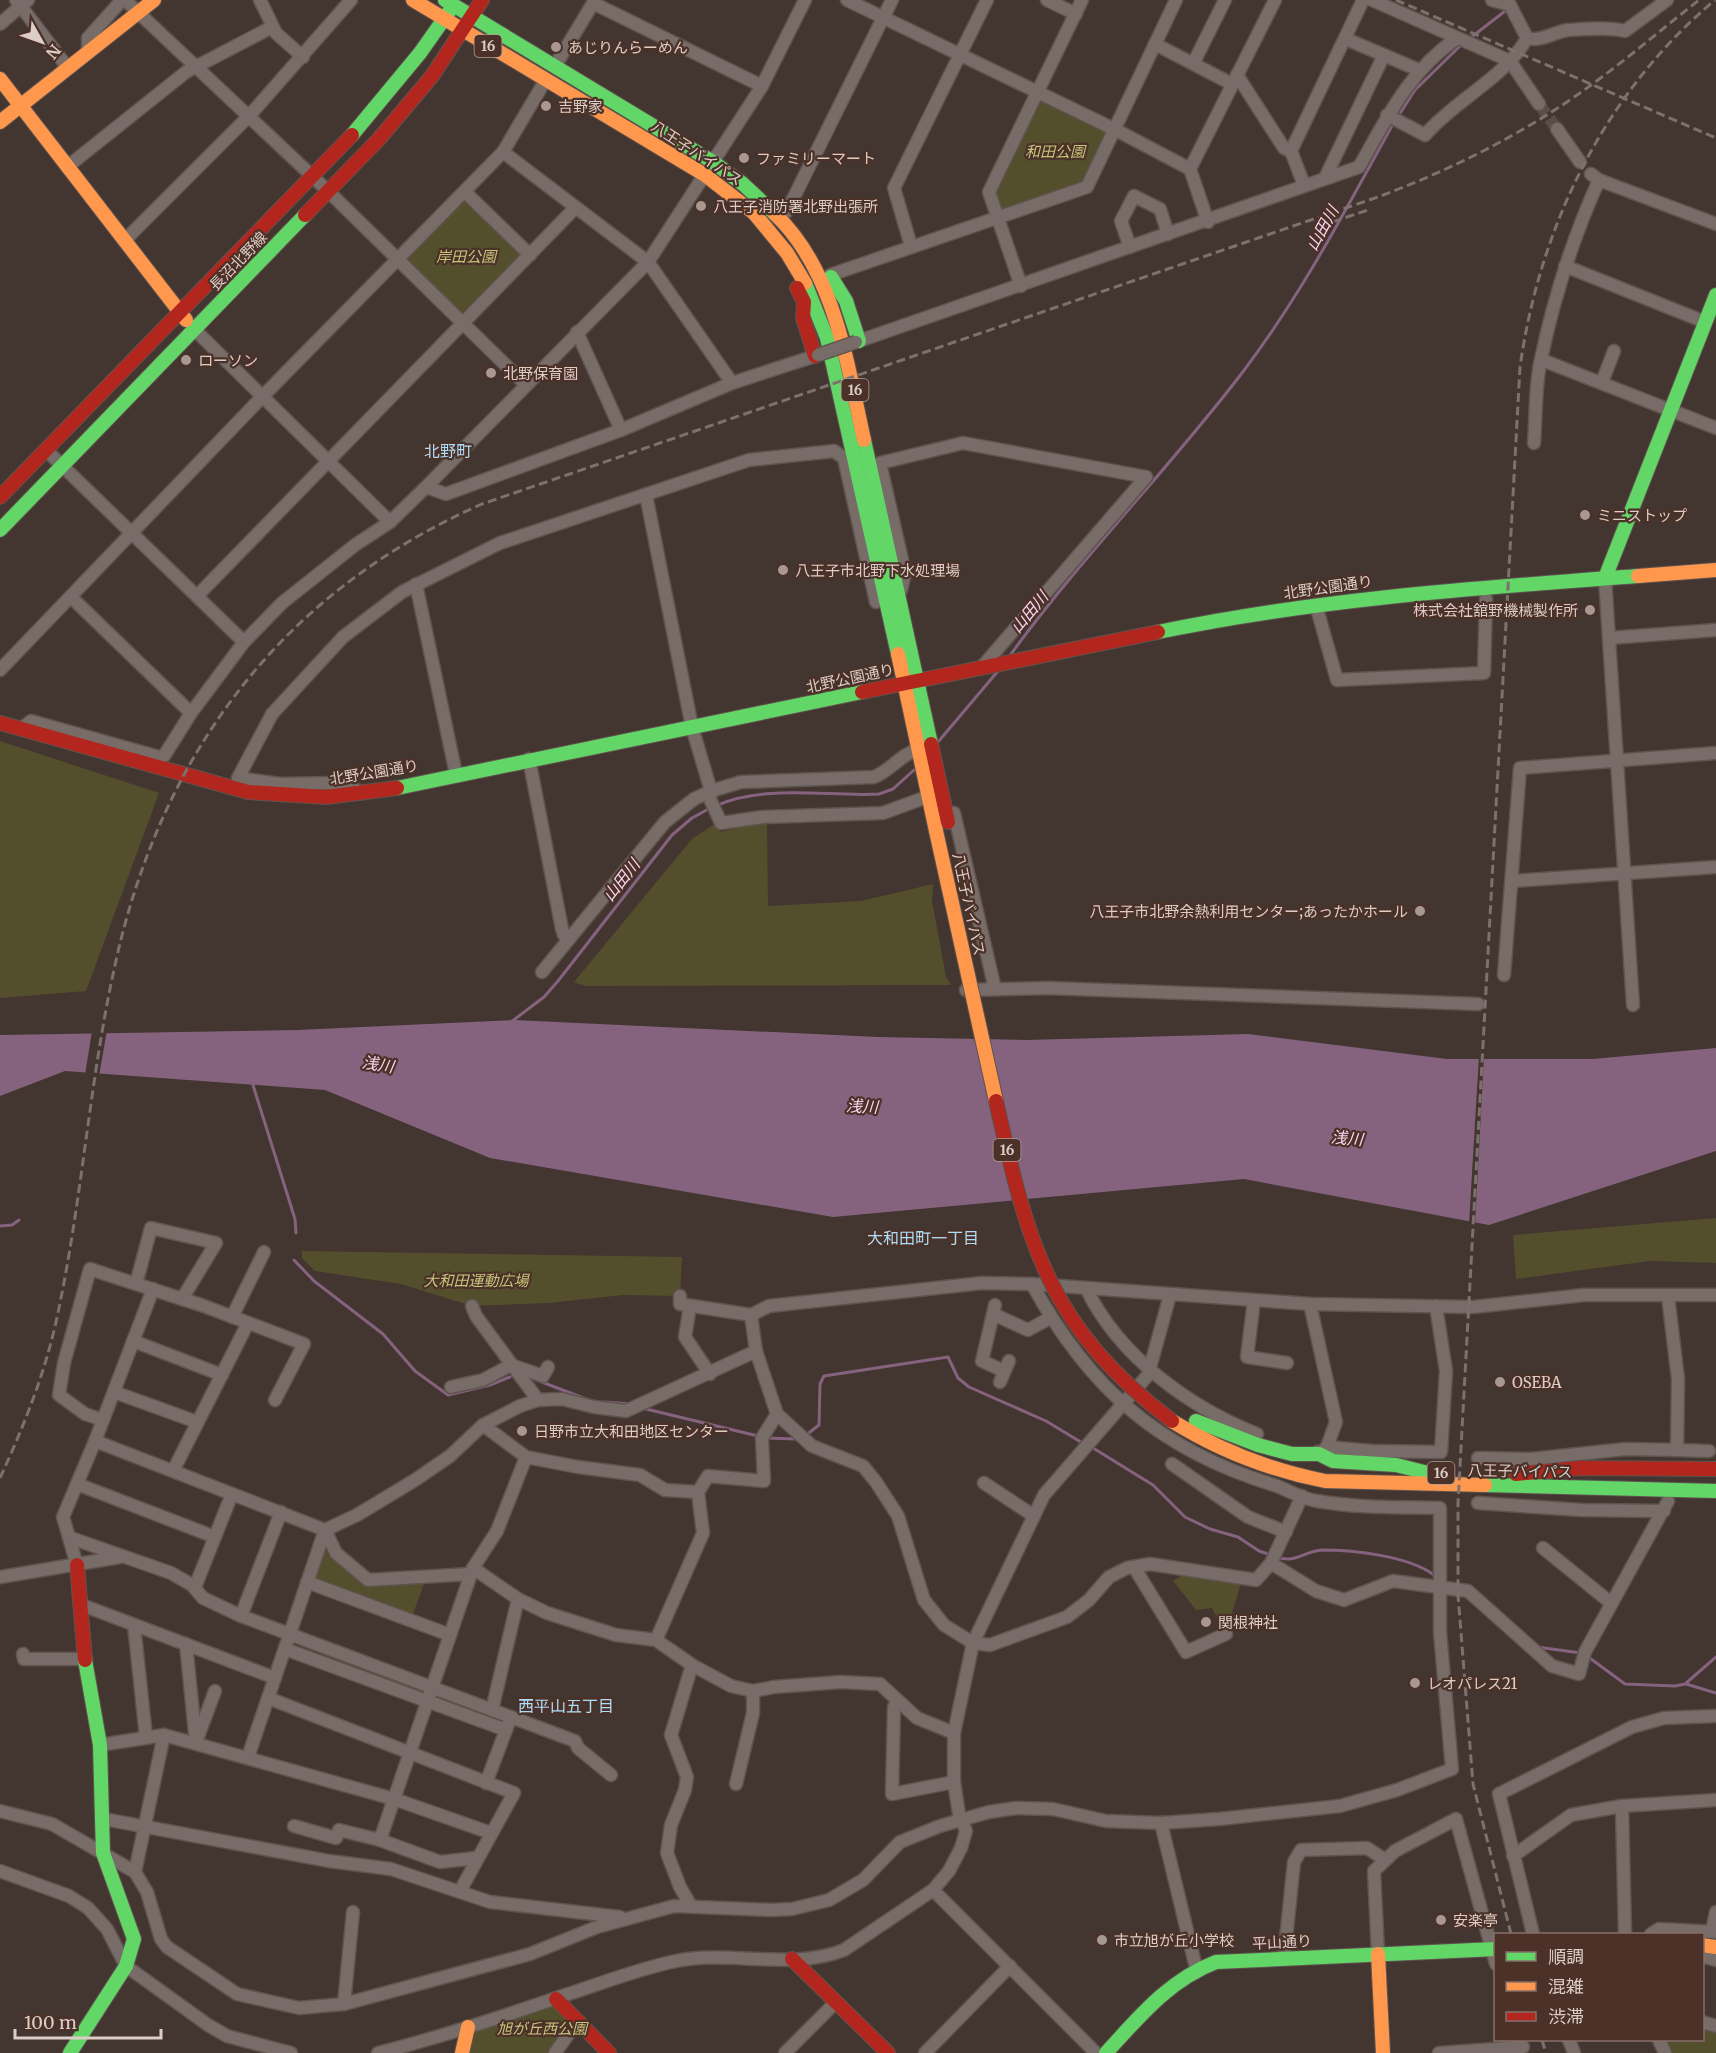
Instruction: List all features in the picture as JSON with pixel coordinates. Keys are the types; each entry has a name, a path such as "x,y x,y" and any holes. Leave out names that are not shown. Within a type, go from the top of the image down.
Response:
{"main road":[{"path":"0,122 154,0"},
{"name":"八王子バイパス","path":"413,0 705,175 734,196 768,229 803,278 818,310 843,404 925,795 936,831 1016,1190 1032,1247 1058,1300 1089,1345 1123,1382 1236,1456 1309,1478 1361,1484 1514,1480"},
{"name":"長沼北野線","path":"0,530 390,127 440,65 482,0"},
{"name":"八王子バイパス","path":"451,2 472,17 713,162 743,184 780,219 798,243 824,287 841,334 919,680 1030,1193 1045,1244 1072,1298 1100,1338 1175,1416 1196,1421 1252,1449 1308,1464 1351,1470 1424,1472 1514,1480 1716,1491"},
{"name":"長沼北野線","path":"0,497 375,109 420,53 444,19 451,2"},
{"path":"420,53 431,51 439,57 440,65"},
{"path":"0,80 179,313 195,330"},
{"path":"713,162 738,172 787,211 806,236 846,302 858,341"},
{"path":"705,175 713,191 763,236 795,282 804,302 803,318 816,355"},
{"path":"1605,578 1716,295"},
{"name":"北野公園通り","path":"0,723 234,789 280,796 326,797 364,793 1220,619 1389,595 1716,570"},
{"path":"1196,1421 1307,1457 1323,1450 1334,1461 1396,1465 1424,1472"},
{"name":"16","path":"1514,1480 1580,1468 1714,1472"},
{"path":"1302,1496 1309,1478"},
{"name":"16","path":"1514,1480 1582,1496 1666,1506 1716,1502"},
{"path":"70,2053 126,1966 134,1939 103,1853 104,1819 100,1745 94,1723 77,1565"},
{"name":"平山通り","path":"1106,2053 1179,1978 1196,1968 1216,1962 1493,1949"},
{"path":"1378,1954 1383,2053"},
{"path":"792,1959 888,2053"},
{"path":"556,1998 609,2053"},
{"path":"462,2053 468,2027"}],"street":[{"path":"88,52 88,38 124,0 328,191 526,385"},
{"path":"260,0 272,27 303,57"},
{"path":"124,241 249,116 351,0"},
{"path":"21,729 31,722 159,757 164,756 191,713 244,642 282,603 318,573 390,522 648,262 762,86 805,0"},
{"path":"847,0 1116,130 1190,169 1208,222"},
{"path":"787,211 892,0"},
{"path":"912,246 894,188 987,0"},
{"path":"1047,0 1076,14"},
{"path":"1021,286 989,192 1082,0"},
{"path":"830,275 1087,187 1176,0"},
{"path":"1194,62 1225,0"},
{"path":"1190,169 1275,0"},
{"path":"1291,151 1364,0"},
{"path":"1372,0 1510,61 1539,104"},
{"path":"1492,0 1511,3 1527,38 1534,40 1568,30 1615,29 1625,32 1649,5 1667,0"},
{"path":"555,66 594,1 762,86"},
{"path":"0,24 22,2 68,68"},
{"path":"67,167 196,66 272,27"},
{"path":"1390,117 1425,135 1440,117 1510,61 1527,38"},
{"path":"1346,39 1419,70"},
{"path":"426,487 446,494 621,430 732,383 1208,222 1304,185 1359,167 1390,117 1402,91 1437,52 1460,39"},
{"path":"1155,44 1234,80 1284,148 1291,151 1304,185"},
{"path":"1325,178 1384,55"},
{"path":"0,670 262,396 503,152 545,81"},
{"path":"1557,129 1580,162"},
{"path":"503,152 648,262 732,383"},
{"path":"1534,443 1542,360 1549,320 1575,233 1595,177 1716,224"},
{"path":"465,192 530,255"},
{"path":"1130,247 1121,220 1134,196 1160,209 1168,234"},
{"path":"197,596 575,208"},
{"path":"1565,266 1705,322"},
{"path":"195,330 390,522"},
{"path":"577,332 621,430"},
{"path":"1602,382 1614,351"},
{"path":"1542,360 1716,428"},
{"path":"900,596 905,573 880,463 963,443 1146,477 987,666"},
{"path":"46,450 244,642"},
{"path":"364,793 340,783 280,784 238,778 272,714 343,637 402,591 500,543 750,460 834,451 844,458 877,605 891,629"},
{"path":"646,495 692,727 721,823 763,818 883,813 925,795 924,817 962,991 1048,988 1388,1003 1478,1004"},
{"path":"1605,578 1633,1005"},
{"path":"416,584 456,774"},
{"path":"71,597 191,713"},
{"path":"1316,605 1337,680 1484,673 1486,599"},
{"path":"1609,638 1716,630"},
{"path":"542,972 664,822 680,808 741,782 874,777 886,772 909,753 917,752"},
{"path":"1504,975 1520,768 1716,753"},
{"path":"529,759 562,929 564,935 569,939"},
{"path":"936,761 947,780 995,989"},
{"path":"1512,881 1716,867"},
{"path":"136,1284 151,1228 216,1243 182,1299"},
{"path":"232,1317 264,1252"},
{"path":"103,1420 85,1414 59,1395 64,1363 90,1269 182,1299 304,1344 275,1400"},
{"path":"681,1296 680,1304 751,1315 769,1306 982,1284 1032,1284 1087,1290 1310,1304 1473,1307 1584,1295 1716,1295"},
{"path":"104,1819 391,1869 490,1902 625,1917 651,1914 674,1906 771,1910 829,1900 863,1880 900,1842 963,1819 1016,1808 1053,1809 1106,1821 1161,1823 1340,1806 1397,1790 1452,1769 1446,1719 1438,1588 1440,1508 1357,1506 1313,1500 1205,1459 1160,1432 1123,1405 1088,1370 1050,1318 1032,1284"},
{"path":"77,1565 63,1517 95,1441 153,1289"},
{"path":"1087,1290 1106,1320 1149,1369 1220,1418 1255,1433 1315,1450 1441,1452 1446,1371 1436,1306"},
{"path":"378,2053 410,2050 468,2027 648,1968 679,1961 709,1957 817,1958 844,1950 933,1890 949,1872 961,1848 966,1831 959,1814 954,1782 954,1734 973,1643 1044,1495 1148,1375 1170,1295"},
{"path":"1668,1296 1678,1379 1677,1450"},
{"path":"1254,1300 1247,1357 1287,1363"},
{"path":"1310,1304 1336,1422 1323,1450"},
{"path":"472,1306 476,1316 538,1400"},
{"path":"690,1306 685,1337 710,1374"},
{"path":"1004,1371 981,1361 994,1310 1028,1330 1050,1318"},
{"path":"751,1315 756,1351 777,1414 812,1446 863,1466 898,1516 924,1600 944,1625 973,1643 990,1646 1068,1617 1089,1600 1109,1577 1134,1567 1150,1564 1177,1566 1256,1580 1271,1563 1302,1496"},
{"path":"173,1471 248,1323"},
{"path":"133,1341 222,1375"},
{"path":"248,1757 325,1530 357,1515 415,1480 450,1456 483,1425 538,1400 562,1399 594,1407 626,1411 756,1351"},
{"path":"451,1387 483,1380 511,1365 543,1376 548,1367"},
{"path":"114,1392 197,1422"},
{"path":"656,1640 703,1533 699,1492 708,1476 764,1481 762,1438 777,1414"},
{"path":"483,1425 526,1457 640,1475 664,1490 699,1492"},
{"path":"95,1441 325,1530 336,1553 368,1580 472,1571 518,1599 548,1613 616,1635 656,1640 692,1665 731,1686 753,1691 783,1686 862,1682 880,1684 917,1718 954,1734"},
{"path":"1478,1458 1531,1459 1626,1449 1712,1450 1714,1472"},
{"path":"380,1840 472,1571 496,1531 526,1457"},
{"path":"1172,1464 1248,1517 1286,1532"},
{"path":"984,1483 1034,1516"},
{"path":"77,1484 215,1537"},
{"path":"195,1587 232,1494"},
{"path":"1478,1503 1581,1510 1666,1506"},
{"path":"1271,1563 1316,1591 1344,1600 1393,1581 1468,1591 1552,1666 1579,1674 1585,1654 1666,1506"},
{"path":"241,1616 281,1512"},
{"path":"71,1538 171,1573 195,1587 204,1598 241,1616 575,1741 578,1748 611,1775"},
{"path":"1543,1548 1611,1604"},
{"path":"0,1577 122,1557"},
{"path":"1134,1567 1186,1652 1226,1634"},
{"path":"307,1582 450,1635"},
{"path":"492,1710 518,1599"},
{"path":"82,1605 275,1678"},
{"path":"134,1624 147,1737"},
{"path":"186,1644 196,1743"},
{"path":"285,1649 506,1730"},
{"path":"23,1654 24,1659 86,1659"},
{"path":"691,1906 680,1887 667,1853 671,1825 686,1790 687,1777 671,1735 692,1665"},
{"path":"196,1743 215,1691"},
{"path":"736,1784 753,1713 753,1691"},
{"path":"268,1698 411,1751 514,1793 476,1858 460,1891"},
{"path":"897,1702 894,1707 892,1794 954,1782"},
{"path":"1532,1933 1499,1794 1632,1727 1664,1718 1716,1716"},
{"path":"486,1783 511,1717"},
{"path":"135,1872 164,1735"},
{"path":"100,1745 164,1735 394,1799 491,1833"},
{"path":"1513,1856 1571,1815 1622,1806 1716,1800"},
{"path":"1622,1806 1625,1933"},
{"path":"0,1811 52,1824 135,1872 147,1892 161,1939 167,1947 237,1994 299,2008 344,2004 530,1954 625,1917"},
{"path":"1378,1954 1374,1871 1384,1859 1456,1819 1493,1949"},
{"path":"1161,1823 1196,1968"},
{"path":"294,1826 336,1838"},
{"path":"329,1860 339,1830 380,1840 440,1862 476,1858"},
{"path":"1284,1958 1294,1862 1301,1850 1367,1848 1384,1859"},
{"path":"0,1871 69,1896 88,1908 107,1929 126,1966 227,2036 291,2053"},
{"path":"933,1890 1096,2053"},
{"path":"344,2004 353,1912"},
{"path":"1654,1933 1659,1929 1714,1932 1716,1912"},
{"path":"925,2053 1010,1966"},
{"path":"785,2053 836,2002"},
{"path":"555,2053 577,2022"},
{"path":"1439,2053 1523,2047"}],"green space":[{"name":"和田公園","path":"1042,99 1106,131 1107,134 1085,184 1000,211 991,193 1038,101"},
{"name":"岸田公園","path":"465,198 523,256 466,313 462,314 409,263 408,258"},
{"path":"0,741 159,793 86,991 0,998"},
{"path":"767,821 768,906 861,901 933,884 932,901 946,977 951,985 585,986 574,982 692,839 716,823 720,832"},
{"path":"1716,1218 1716,1263 1650,1261 1516,1279 1513,1235"},
{"name":"大和田運動広場","path":"302,1251 682,1257 680,1296 623,1295 549,1303 472,1306 401,1284 315,1271 302,1258"},
{"path":"325,1550 364,1583 425,1581 413,1614 315,1578"},
{"path":"1192,1569 1242,1579 1226,1634 1212,1608 1196,1610 1173,1581"},
{"name":"旭が丘西公園","path":"556,1999 577,2022 555,2053 462,2053 468,2027"},
{"path":"1704,2027 1716,2031 1716,2053 1670,2053 1665,2041 1704,2041"}],"water":[{"name":"浅川","path":"514,1020 878,1037 1027,1040 1248,1034 1447,1059 1592,1059 1716,1048 1716,1151 1489,1225 1244,1179 833,1217 490,1158 325,1090 65,1071 0,1096 0,1035 297,1030"}],"pier":[{"path":"107,1030 99,1076 85,1075 92,1031"},
{"path":"1479,1056 1484,1056 1475,1225 1469,1224"}],"waterway":[{"name":"山田川","path":"1469,39 1509,8"},
{"name":"山田川","path":"1397,118 1415,90 1461,45"},
{"name":"山田川","path":"1011,654 1068,581 1217,405 1266,340 1324,249 1393,124"},
{"name":"山田川","path":"938,742 998,671"},
{"name":"山田川","path":"718,805 737,799 777,793 879,794 893,789 914,770"},
{"name":"山田川","path":"511,1022 544,997 558,981 672,835 692,818 712,807"},
{"path":"252,1082 295,1219 296,1233"},
{"path":"0,1226 12,1225 19,1220"},
{"path":"294,1260 314,1281 383,1334 415,1371 448,1395 490,1385 510,1377"},
{"path":"805,1436 819,1425 820,1384 824,1376 948,1357 958,1378 969,1387 1046,1421 1084,1444"},
{"path":"534,1379 586,1399"},
{"path":"605,1402 631,1404"},
{"path":"642,1408 758,1436"},
{"path":"765,1438 796,1439"},
{"path":"1093,1448 1153,1485 1185,1517 1210,1529 1238,1537 1259,1551 1271,1555"},
{"path":"1277,1557 1289,1559 1322,1550 1349,1551 1396,1559 1423,1568 1434,1575"},
{"path":"1537,1647 1581,1653"},
{"path":"1587,1656 1625,1684 1675,1686 1685,1684 1716,1657"},
{"path":"1686,1684 1716,1693"}],"tunnel":[{"path":"1539,104 1557,129"}],"railway":[{"path":"1396,0 1716,138"},
{"path":"0,1478 32,1402 56,1322 73,1233 106,1009 115,965 136,888 164,816 199,749 241,688 290,633 347,583 411,540 482,504 1375,198 1430,176 1485,150 1563,105 1616,67 1699,0"},
{"path":"1511,1933 1473,1784 1458,1595 1458,1503 1520,367 1543,263 1561,213 1584,165 1610,119 1641,76 1676,36 1715,0"},
{"path":"1320,226 1368,210"},
{"path":"1542,2041 1546,2053"}],"traffic: fast":[{"path":"445,0 713,162 743,184 775,214"},
{"path":"352,135 420,53 451,9"},
{"path":"0,530 305,215"},
{"path":"831,277 846,301 859,341"},
{"path":"805,283 827,338 898,654"},
{"path":"1605,578 1716,295"},
{"path":"864,440 931,744"},
{"path":"1158,632 1337,603 1457,590 1638,576"},
{"path":"397,788 862,692"},
{"path":"1196,1421 1258,1445 1292,1454 1319,1454 1333,1461 1396,1465 1424,1472"},
{"path":"1485,1485 1716,1491"},
{"path":"70,2053 126,1966 134,1939 103,1853 100,1745 85,1660"},
{"path":"1106,2053 1169,1989 1216,1962 1494,1949"}],"traffic: slow":[{"path":"0,122 154,0"},
{"path":"413,0 705,175 754,213 787,253 805,283"},
{"path":"0,79 186,320"},
{"path":"775,214 795,237 812,263 825,291 844,350 864,440"},
{"path":"1638,576 1716,570"},
{"path":"898,654 936,831"},
{"path":"936,831 996,1101"},
{"path":"1172,1421 1246,1458 1325,1481 1485,1485"},
{"path":"1704,1945 1716,1947"},
{"path":"1378,1954 1383,2053"},
{"path":"462,2053 468,2027"}],"traffic: jam":[{"path":"305,215 379,139 432,76 482,0"},
{"path":"0,497 352,135"},
{"path":"797,288 804,302 803,318 815,356"},
{"path":"862,692 1158,632"},
{"path":"0,723 248,792 326,797 397,788"},
{"path":"931,744 948,822"},
{"path":"996,1101 1020,1199 1033,1241 1050,1280 1071,1317 1097,1352 1130,1386 1172,1421"},
{"path":"1516,1474 1580,1468 1716,1469"},
{"path":"77,1565 85,1660"},
{"path":"792,1959 888,2053"},
{"path":"556,1999 609,2053"}],"place":[{"name":"あじりんらーめん","path":"556,47"},
{"name":"吉野家","path":"546,106"},
{"name":"ファミリーマート","path":"744,158"},
{"name":"八王子消防署北野出張所","path":"701,206"},
{"name":"ローソン","path":"186,360"},
{"name":"北野保育園","path":"491,373"},
{"name":"ミニストップ","path":"1585,515"},
{"name":"八王子市北野下水処理場","path":"783,570"},
{"name":"株式会社舘野機械製作所","path":"1590,610"},
{"name":"八王子市北野余熱利用センター;あったかホール","path":"1420,911"},
{"name":"OSEBA","path":"1500,1382"},
{"name":"日野市立大和田地区センター","path":"522,1431"},
{"name":"関根神社","path":"1206,1622"},
{"name":"レオパレス21","path":"1415,1683"},
{"name":"安楽亭","path":"1441,1920"},
{"name":"市立旭が丘小学校","path":"1102,1940"}],"district":[{"name":"北野町","path":"448,451"},
{"name":"大和田町一丁目","path":"923,1238"},
{"name":"西平山五丁目","path":"566,1706"}]}
